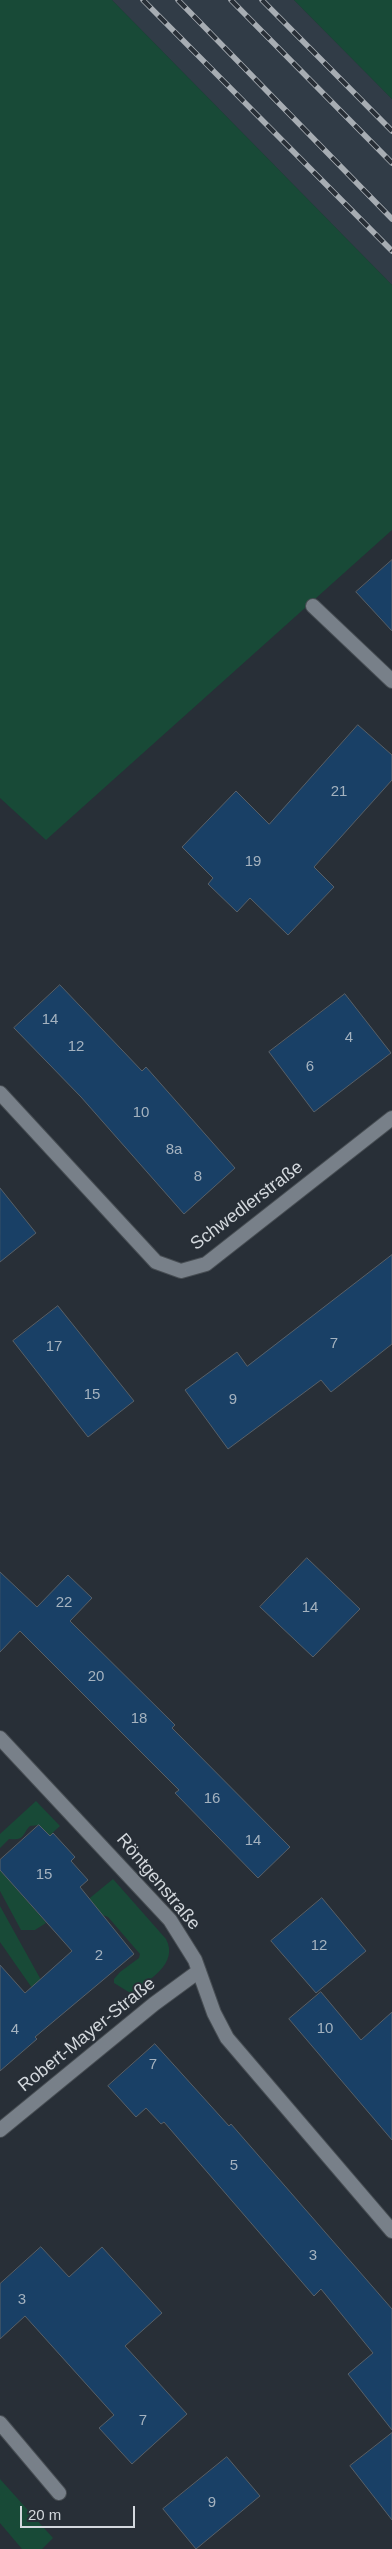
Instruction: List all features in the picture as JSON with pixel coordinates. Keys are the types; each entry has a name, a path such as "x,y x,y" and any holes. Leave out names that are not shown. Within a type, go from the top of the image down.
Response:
{"street":[{"path":"313,606 392,681"},
{"name":"Schwedlerstraße","path":"0,1093 156,1262 181,1271 206,1264 392,1118"},
{"name":"Röntgenstraße","path":"0,1738 170,1920 189,1949 199,1970 214,2013 236,2050 392,2231"},
{"name":"Robert-Mayer-Straße","path":"0,2130 154,2004 199,1970"},
{"path":"0,2423 60,2493"}],"shaded area":[{"path":"112,0 294,0 392,99 392,285"}],"green space":[{"path":"0,0 112,0 392,285 392,530 46,840 0,798"},
{"path":"294,0 392,0 392,99 385,92"},
{"path":"36,1801 60,1826 49,1836 39,1825 30,1826 21,1838 9,1839 0,1848 0,1834"},
{"path":"0,1870 46,1923 35,1930 21,1930 0,1891"},
{"path":"113,1879 166,1939 169,1948 169,1956 160,1970 132,1994 114,1983 114,1979 120,1972 139,1958 140,1954 108,1917 100,1914 85,1902"},
{"path":"0,1906 41,1980 32,1988 0,1942"},
{"path":"0,2479 53,2538 42,2549 22,2549 0,2523"}],"building":[{"path":"392,560 392,631 356,592"},
{"path":"358,725 392,755 392,780 314,867 334,887 288,935 250,898 237,912 208,884 213,878 182,847 236,791 269,824"},
{"path":"60,985 142,1071 146,1067 235,1168 184,1214 81,1097 14,1028"},
{"path":"345,994 391,1053 314,1112 269,1052"},
{"path":"0,1188 36,1233 0,1262"},
{"path":"392,1255 392,1344 331,1392 321,1380 228,1449 185,1390 237,1352 247,1366"},
{"path":"58,1306 134,1401 88,1437 13,1341"},
{"path":"307,1558 360,1609 313,1657 260,1607"},
{"path":"0,1572 37,1607 68,1575 92,1598 70,1621 175,1725 172,1728 290,1847 258,1878 175,1793 179,1790 20,1631 0,1652"},
{"path":"39,1825 50,1836 53,1833 75,1857 71,1861 88,1880 80,1887 134,1954 35,2037 37,2039 0,2071 0,1965 25,1993 72,1951 0,1870 0,1860"},
{"path":"322,1898 366,1951 316,1993 271,1941"},
{"path":"321,1992 361,2040 392,2012 392,2140 289,2019"},
{"path":"155,2044 229,2126 231,2124 392,2309 392,2430 348,2374 373,2353 321,2289 314,2296 164,2122 161,2124 146,2108 136,2117 108,2086"},
{"path":"41,2247 69,2277 102,2247 162,2313 125,2346 187,2414 132,2464 99,2428 114,2415 25,2316 0,2339 0,2284"},
{"path":"392,2433 392,2520 350,2466"},
{"path":"227,2457 260,2496 196,2549 163,2509"}],"railway":[{"path":"143,0 392,251"},
{"path":"178,0 392,219"},
{"path":"231,0 392,163"},
{"path":"262,0 392,131"}]}
